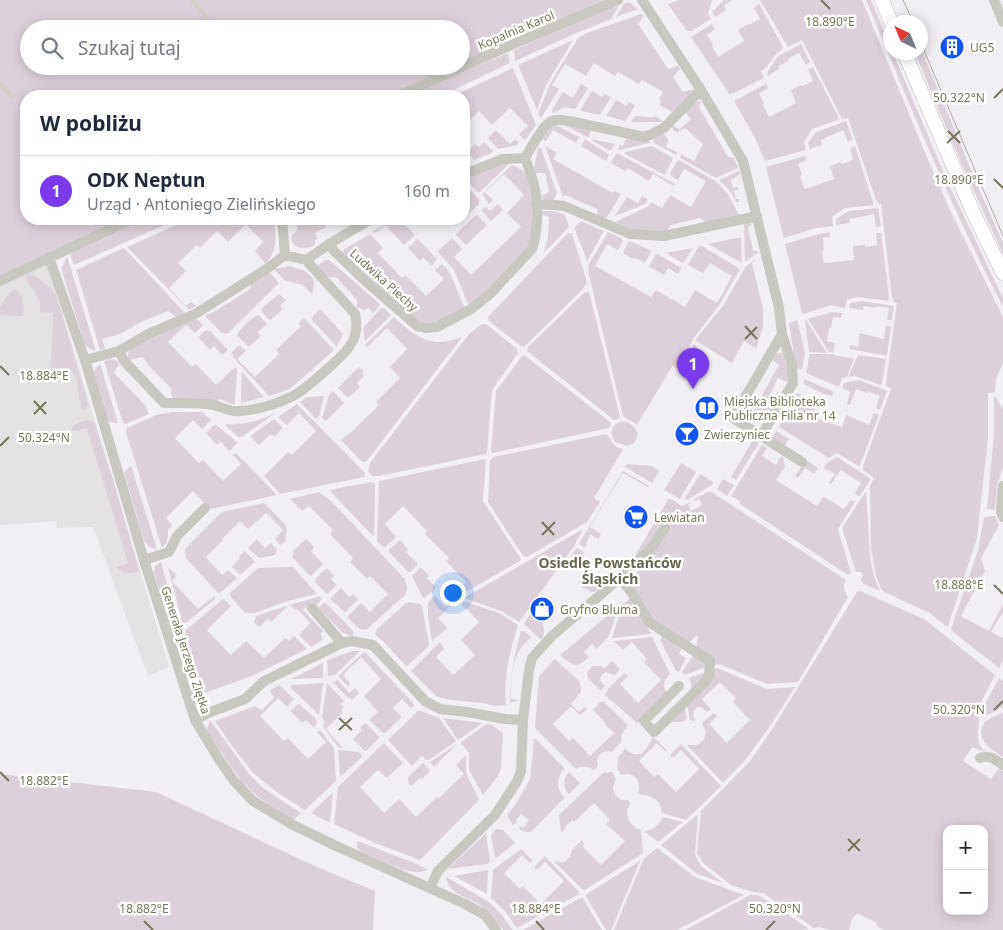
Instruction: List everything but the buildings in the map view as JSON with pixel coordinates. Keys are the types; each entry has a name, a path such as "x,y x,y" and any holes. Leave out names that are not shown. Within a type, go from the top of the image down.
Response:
{"main road":[{"path":"882,0 888,15"},
{"path":"907,60 970,205 1003,274"}],"street":[{"name":"Kopalnia Karol","path":"470,63 618,0"},
{"path":"642,0 701,90 743,161 779,308 782,334 792,365 793,383 761,436"},
{"path":"994,0 1003,22"},
{"name":"Kopalnia Karol","path":"411,90 444,75"},
{"path":"470,172 503,159 524,158 550,122 558,120 645,136 664,128 701,90"},
{"name":"Ludwika Piechy","path":"329,244 362,278 417,326 426,328 437,327 471,309 490,294 532,249 536,232 536,204 534,185 524,158"},
{"path":"536,204 564,206 630,234 664,236 757,216"},
{"path":"0,281 119,225"},
{"path":"282,225 285,255"},
{"name":"Ludwika Piechy","path":"306,260 360,225"},
{"path":"119,351 124,361 164,403 204,404 238,412 271,405 293,396 304,389 352,344 357,321 355,314 306,260 285,255"},
{"path":"85,360 119,351 148,334 198,313 285,255"},
{"name":"Generała Jerzego Ziętka","path":"49,257 85,360 194,720 218,758 234,781 253,801 293,825 334,845 466,904 484,915 496,930"},
{"path":"782,334 733,418 802,462"},
{"path":"1003,486 1001,512 1003,517"},
{"path":"144,560 169,552 177,536 205,508"},
{"path":"430,888 438,871 495,815 516,784 521,772 523,720 532,658 552,636 650,550 665,528"},
{"path":"620,578 632,593 649,622 710,661 709,675 706,681 654,732 644,721 679,686"},
{"path":"312,608 342,643"},
{"path":"194,720 245,699 264,681 342,643 352,641 372,645 425,701 440,709 523,720"},
{"path":"980,758 985,756 994,758 1003,765"}],"shaded area":[{"path":"0,0 605,0 470,62 470,20 20,20 20,75 440,75 407,90 20,90 20,225 112,225 0,276"},
{"path":"679,0 712,0 708,14 711,19 691,31 687,31 668,4"},
{"path":"724,0 733,0 724,5 726,10 715,17 712,12"},
{"path":"760,0 862,0 883,51 883,60 887,60 949,208 1003,317 1003,363 996,379 995,392 988,393 988,437 977,538 948,626 930,613 884,592 876,576 871,548 870,486 874,478 863,470 863,466 891,389 886,386 886,383 897,303 894,302 892,297 881,204 876,200 848,118 842,119 802,40 788,47"},
{"path":"866,0 871,0 883,29 883,40"},
{"path":"629,2 638,9 616,17 624,4"},
{"path":"759,4 783,47 761,71 764,78 730,95 691,37 712,24 715,29 707,35 718,57 744,41 738,30 760,19 754,8"},
{"path":"619,6 611,19 515,61 514,50 604,10"},
{"path":"641,14 644,15 638,24 668,69 678,66 680,69 673,77 683,92 694,90 691,95 672,112 659,105 661,101 659,99 663,92 642,80 639,84 618,72 615,76 594,63 586,76 565,64 552,85 559,89 541,118 538,114 550,84 578,38"},
{"path":"573,40 546,85 537,110 518,65"},
{"path":"801,44 810,62 806,65 799,53 788,59 789,61 778,66 779,69 768,76 767,73 778,56"},
{"path":"508,53 510,63 454,90 421,90 456,75 470,75 470,69"},
{"path":"891,60 896,60 949,185 1003,298 1003,307 948,194"},
{"path":"918,60 926,60 1003,243 1003,254 962,165"},
{"path":"813,67 838,116 838,120 812,129 804,142 806,150 765,161 755,138 734,101 766,84 768,88 759,93 769,117 796,103 791,90 813,81 808,69"},
{"path":"513,68 536,125 524,140 519,134 528,126 510,108 492,125 479,111 470,120 470,90 466,90"},
{"path":"581,84 588,88 576,108 565,107 553,113 552,110 563,92 573,98"},
{"path":"592,91 602,97 605,94 611,97 600,115 582,111 581,109"},
{"path":"616,100 626,106 629,102 635,105 626,121 606,116"},
{"path":"701,101 699,107 728,157 734,158 738,168 716,178 680,158 681,154 694,161 703,144 685,128 678,132 674,131 672,127 673,124 679,130 691,119 685,112 696,102"},
{"path":"635,116 653,118 655,116 664,122 631,122"},
{"path":"846,121 853,140 848,142 843,130 821,140 822,145 810,149 808,143 816,132"},
{"path":"556,125 579,137 576,143 553,130 546,141 542,139 548,130"},
{"path":"564,125 591,131 589,138"},
{"path":"496,130 510,144 515,139 519,142 517,145 498,149 488,138"},
{"path":"663,134 669,141 666,147 677,152 676,155 654,143 653,138"},
{"path":"627,138 649,140 650,143 619,150 620,145 623,146"},
{"path":"585,139 609,155 606,161 581,146"},
{"path":"590,139 615,144 610,151"},
{"path":"484,142 493,151 474,160 470,155 470,149 475,144 479,147"},
{"path":"545,146 557,153 553,159 613,193 615,191 621,194 606,219 598,215 597,209 565,195 563,197"},
{"path":"652,146 673,158 665,175 625,154 625,152"},
{"path":"855,146 873,205 845,208 832,217 833,226 816,228 784,238 766,167 805,156 807,160 798,164 805,189 834,179 830,166 853,160 850,148"},
{"path":"538,147 541,148 557,193 554,200 545,200 541,196 549,192 545,173 535,173 534,169"},
{"path":"617,153 675,184 674,186 653,174 649,181 628,168 625,171 611,163"},
{"path":"679,160 717,182 728,194 739,215 706,223 700,218 671,225 667,231 632,230 615,222 649,206 651,202 662,208 670,195 691,207 706,181 684,169 678,180 671,176 670,173"},
{"path":"503,164 509,164 480,192 470,184 470,177"},
{"path":"512,165 524,172 528,180 531,198 531,238 525,249 479,298 468,304 454,270 438,251 452,238 462,249 454,257 471,275 521,227 507,213 524,195 504,174 485,192 493,200 489,204 482,194"},
{"path":"739,171 740,174 731,180 733,188 738,187 734,191 736,199 739,199 739,202 736,202 730,191 719,180"},
{"path":"470,190 479,199 479,204 470,212"},
{"path":"642,196 648,200 645,204 615,216 627,197 638,203"},
{"path":"498,204 503,210 491,221 481,210 486,207 490,211"},
{"path":"878,208 881,226 876,227 874,214 850,219 850,223 836,225 836,219 849,211"},
{"path":"542,211 564,214 569,227 544,253 548,236 549,217 540,214"},
{"path":"477,215 487,225 466,245 456,234 465,225 470,225 470,221"},
{"path":"581,221 604,231 587,261 575,229"},
{"path":"744,223 752,224 748,228 753,250 759,252 745,262"},
{"path":"128,225 164,225 74,265 70,256 72,248"},
{"path":"176,225 245,225 228,242 217,231 200,248 197,245 178,263 186,271 169,288 186,306 191,302 196,306 189,310 127,247"},
{"path":"247,225 275,225 276,237 273,253 266,264 255,251 263,242"},
{"path":"297,225 326,225 326,227 315,233 318,239 315,240 315,245 304,248 294,245 291,239 297,230"},
{"path":"384,225 385,225 376,233 373,231"},
{"path":"385,225 405,225 414,234 404,245"},
{"path":"608,232 621,238 623,241 618,250 607,244 595,266 651,297 656,290 685,307 695,290 717,303 732,276 710,263 703,273 688,265 698,247 702,246 740,269 720,304 693,339 680,370 673,365 637,425 623,416 588,271 589,264"},
{"path":"830,232 830,237 823,238 824,250 822,251 824,263 854,260 853,246 877,245 876,233 881,233 889,296 888,301 857,297 847,300 845,308 831,305 802,313 785,244"},
{"path":"568,233 572,234 587,282 582,290 525,346 521,346 489,321 488,317"},
{"path":"370,234 383,248 378,253 402,278 405,275 426,296 444,279 435,270 442,264 450,273 464,307 436,322 430,323 417,320 344,255 343,250"},
{"path":"741,237 742,263 708,244"},
{"path":"417,239 437,259 432,266 423,257 420,261 408,248"},
{"path":"630,241 650,250 651,252 645,263 623,253"},
{"path":"124,248 186,314 177,318 168,311 141,322 120,334 102,339 105,349 100,350 76,270"},
{"path":"693,248 682,263 666,253"},
{"path":"658,254 681,268 678,274 668,268 664,275 649,267 655,255"},
{"path":"67,256 96,351 85,345 62,271"},
{"path":"760,256 752,263 763,309 763,328 756,348 744,341 732,363 695,340 723,306 746,266"},
{"path":"329,260 380,304 373,313 368,308 364,311 359,307 357,309 357,300 336,277 328,277 318,269 318,265"},
{"path":"47,262 169,667 148,676 93,527 57,528 56,521 0,525 0,285"},
{"path":"290,266 305,271 313,278 312,294 303,285 284,280 274,269"},
{"path":"270,273 279,283 227,334 222,333 206,317 206,315 250,289 251,284"},
{"path":"28,274 40,279 56,295 87,400 86,409 83,410 81,406 77,381 72,372 64,368 51,368 53,313 40,312 38,298 26,278"},
{"path":"16,289 22,298 23,316 0,315 0,307 11,291"},
{"path":"589,292 620,417 614,420 527,351 528,347 584,293"},
{"path":"279,294 286,300 280,306 283,309 271,320 268,319 262,312 262,308"},
{"path":"862,301 894,306 892,320 887,320 889,308 864,306 863,310 849,308 850,303"},
{"path":"381,308 384,308 391,315 365,341 363,328"},
{"path":"320,309 343,334 337,347 312,320 313,316"},
{"path":"832,312 842,313 841,318 833,317 831,328 829,328 827,341 835,343 833,353 829,352 808,319"},
{"path":"259,315 267,324 258,332 261,336 249,347 237,335 247,323"},
{"path":"394,317 414,333 431,341 443,342 462,337 366,462 362,462 341,440 379,405 376,402 400,378 390,367 407,349 387,328 367,347 365,345"},
{"path":"304,318 334,350 290,389 269,396 233,357 232,352 238,346 241,346 246,351 237,359 255,377 279,354 276,350 301,326 298,324"},
{"path":"195,319 203,325 195,333 186,325 168,342 192,367 196,364 216,385 235,367 237,370 235,405 219,399 217,401 175,399 171,393 172,389 148,365 143,357 129,360 129,352 133,348"},
{"path":"797,320 805,353 802,370 796,367 789,323"},
{"path":"806,320 827,353 809,352"},
{"path":"482,324 486,324 517,349 518,353 492,390 486,454 372,476 368,471 370,463 469,334"},
{"path":"886,326 891,327 887,356 850,349 850,345 858,347 860,333 884,339"},
{"path":"206,330 210,331 227,351 222,355 214,346 210,350 198,337"},
{"path":"694,344 698,348 686,370 683,370 683,368"},
{"path":"783,353 789,373 787,382 778,378 766,403 773,407 767,417 763,421 743,413 744,407 750,400 757,404 779,365 772,360 774,354"},
{"path":"810,354 829,354 854,359 847,377 842,378 839,387 806,373"},
{"path":"524,355 610,422 609,428 493,453 491,451 496,391"},
{"path":"858,355 886,359 882,384 880,385 855,376 848,377"},
{"path":"109,359 118,362 119,365 114,373 145,405 149,414 126,424 123,423 104,361"},
{"path":"100,364 118,423 107,419 94,373"},
{"path":"359,367 363,371 364,376 357,383 360,387 348,398 338,388"},
{"path":"242,372 264,397 241,403"},
{"path":"804,379 834,392 832,396 821,393 804,384"},
{"path":"859,380 887,391 880,410 876,408 880,396 868,391 867,393 856,389 850,405 847,404 850,392 842,388 844,383"},
{"path":"333,391 344,403 326,421 322,418 329,395"},
{"path":"797,393 817,404 813,417 842,427 846,415 869,425 874,413 879,415 860,465 858,466 837,453 829,458 779,427"},
{"path":"324,396 319,416 316,419 300,402 307,397"},
{"path":"994,397 996,397 1003,409 1003,467 997,486 995,510 987,509 994,434"},
{"path":"297,404 365,473 364,477 280,494 264,476 288,452 292,455 316,431 299,413 287,425 278,417"},
{"path":"278,411 239,438 225,425 253,422"},
{"path":"172,412 202,412 211,420 202,429 193,420 175,438 199,463 203,460 223,481 241,464 233,455 235,453 277,495 210,509 193,491 166,518 172,525 168,530 167,542 162,548 126,432 127,428 156,415"},
{"path":"274,419 283,428 275,436 271,434 259,445 250,436"},
{"path":"88,420 94,422 113,479 139,571 133,573 121,571 117,567 128,563 87,428 72,431 74,425"},
{"path":"620,422 629,423 635,429 638,434 634,443 627,446 615,442 612,436 612,429"},
{"path":"215,424 238,443 229,451 221,442 217,445 206,433"},
{"path":"776,431 789,439 784,447 771,439"},
{"path":"606,434 614,445 623,449 594,498 600,502 587,522 527,557 523,556 488,502 490,460 493,457"},
{"path":"753,440 759,443 736,480 731,477"},
{"path":"762,445 767,448 762,456 776,465 781,456 783,457 785,467 776,480 817,506 823,497 844,509 851,500 855,502 838,529 851,573 848,575 740,504 740,501 731,496"},
{"path":"837,457 871,479 859,497 855,493 861,483 841,470 831,484 829,483 835,474 824,468 827,463"},
{"path":"485,459 483,501 521,559 462,594 449,599 466,582 446,561 449,558 425,534 427,531 403,506 385,524 396,537 385,547 377,541 379,481"},
{"path":"806,460 818,468 814,474 805,468 798,478 795,476"},
{"path":"681,463 696,472 680,499 664,490"},
{"path":"627,464 652,466 659,471 652,483 625,467"},
{"path":"131,466 157,549 151,548 144,541 124,472"},
{"path":"623,471 649,486 623,473 590,527 601,534 598,539 590,534 585,548 579,544"},
{"path":"700,474 713,482 712,485 687,500 685,498"},
{"path":"723,479 734,485 727,496 717,489"},
{"path":"372,482 375,484 374,536 329,490"},
{"path":"710,491 846,580 844,588 848,597 798,682 767,684 719,664 712,666 696,648 698,637 696,636 689,642 651,618 634,587 637,572 642,564 635,556 669,498 682,506 690,502 688,505 691,511 702,505 699,499 695,501 694,499"},
{"path":"866,491 870,557 874,577 880,591 864,584 861,580 863,574 856,572 842,528"},
{"path":"319,492 330,500 405,579 406,594 366,630 356,626 348,616 361,603 370,612 388,594 370,576 367,579 350,562 353,558 330,534 333,530 309,506 302,511 290,499"},
{"path":"264,503 285,524 287,529 285,542 280,545 275,539 283,530 266,513 248,529 240,521 206,557 222,575 228,570 236,577 218,593 186,558 186,548 222,512"},
{"path":"995,516 999,525 981,558 985,571 961,616 989,631 1003,604 1003,612 991,632 1003,638 1003,660 999,668 951,629 978,550 984,517"},
{"path":"583,529 574,546 519,622 501,611 464,598"},
{"path":"257,539 265,548 271,543 277,550 275,555 259,558 248,548"},
{"path":"306,539 314,547 311,551 323,564 311,576 293,558 293,551"},
{"path":"400,540 408,549 406,552 418,564 410,572 389,552"},
{"path":"577,548 584,552 579,568 573,560 571,561 572,554"},
{"path":"245,551 255,562 240,575 232,567 240,558 239,556"},
{"path":"161,562 179,628 173,634 154,573 155,566"},
{"path":"168,567 177,575 172,581 198,609 215,596 215,599 183,625"},
{"path":"293,567 317,594 288,601 255,613 245,613 230,596 230,593 258,568"},
{"path":"421,567 429,576 427,578 436,587 425,598 423,598 412,576"},
{"path":"327,568 334,576 331,579 337,585 327,594 315,582 316,578"},
{"path":"587,571 594,573 591,576 600,584 603,582 602,587 597,591 591,592 584,589 578,582 586,576"},
{"path":"341,588 349,597 353,594 358,599 345,612 330,599"},
{"path":"860,591 924,619 995,675 980,704 978,736 979,744 984,752 972,747 963,761 991,779 999,768 1003,771 1003,930 884,930 876,926 877,923 857,913 852,919 850,930 814,928 763,893 731,885 703,863 697,853 701,811 750,761 771,731 857,592"},
{"path":"320,596 322,599 316,606 312,602 303,610 323,631 320,634 322,640 311,647 299,635 310,623 297,609 290,605"},
{"path":"435,596 445,607 455,602 438,618 447,628 432,641 428,617 428,602"},
{"path":"631,597 651,634 612,638 623,604"},
{"path":"223,599 231,606 207,630 231,655 246,641 264,658 285,638 289,641 294,636 307,649 252,676 204,693 185,631"},
{"path":"458,600 499,613 518,625 512,645 505,685 506,705 496,706 436,696 411,671 440,642 444,649 436,657 453,675 475,655 461,640 479,622"},
{"path":"325,602 353,631 353,637 342,632 318,608"},
{"path":"409,602 422,606 429,644 406,666 375,635 377,629"},
{"path":"289,605 271,622 268,619 259,627 254,622 256,616"},
{"path":"618,607 609,636 597,649 592,644 584,652 589,657 585,661 574,665 560,655"},
{"path":"533,609 544,628 541,640 524,624"},
{"path":"521,631 524,631 531,637 516,658 512,676"},
{"path":"662,636 683,646 679,654 686,658 679,672 676,671 660,640"},
{"path":"652,637 670,674 664,683 667,693 637,723 605,695 608,689 624,673 628,676 620,684 638,703 661,680 644,662 647,659 632,642 623,650 614,641"},
{"path":"352,651 360,651 335,675 328,676 327,660"},
{"path":"364,652 414,704 411,708 402,699 393,708 402,717 385,733 369,720 378,712 364,696 381,679 361,657 343,675 350,684 348,686 338,676"},
{"path":"694,654 705,662 706,667 685,675 682,672"},
{"path":"555,659 580,682 581,692 571,704 579,712 585,707 587,709 580,715 571,706 553,724 569,741 573,738 590,756 614,733 593,710 603,701 628,725 622,734 621,742 612,752 602,752 598,756 598,766 594,770 585,766 576,769 535,728 539,676"},
{"path":"612,661 620,669 615,675 606,672 602,675 601,680 605,686 601,691 588,678 587,673 592,666 605,668"},
{"path":"323,663 323,678 291,679"},
{"path":"717,668 767,689 795,687 746,759 723,783 687,745 697,745 704,740 706,732 702,723 714,713 717,716 709,724 727,743 750,720 733,702 736,698 720,682 702,699 711,709 707,712 701,707 697,708 693,713 694,721 690,720 687,704 712,670"},
{"path":"706,672 706,674 691,690 689,678"},
{"path":"512,676 511,699 519,700 510,703"},
{"path":"999,678 1003,681 1003,707 985,716 985,704"},
{"path":"338,680 349,693 355,688 359,693 352,700 348,698 333,682"},
{"path":"323,683 319,715 290,687 292,685"},
{"path":"327,683 344,701 340,704 344,707 341,710 343,712 326,729 343,748 338,747 323,726 325,722 322,718"},
{"path":"196,684 203,707 193,703 190,691"},
{"path":"279,685 294,699 287,707 278,698 260,716 284,741 288,738 308,759 326,742 317,732 320,730 334,748 336,781 305,810 278,793 253,773 215,721 255,706 262,710 274,698 270,690"},
{"path":"298,704 317,720 314,728 306,720 302,723 291,711"},
{"path":"684,706 687,719 682,722 671,722"},
{"path":"418,711 439,718 456,741 429,760 422,756 412,766 388,740"},
{"path":"1003,712 1003,757 985,743 981,733 985,722"},
{"path":"443,718 483,723 458,740"},
{"path":"210,720 250,775 263,788 301,813 293,821 258,797 242,782 206,731"},
{"path":"365,723 379,738 366,751 353,739 362,730 360,728"},
{"path":"487,724 492,725 503,733 501,769 498,776 483,795 469,770 469,753 461,742"},
{"path":"653,736 667,751 657,743 639,761 654,777 658,774 676,792 699,769 681,750 673,758 670,755 681,744 721,786 686,820 662,813 656,799 638,793 639,784 636,778 630,774 621,775 617,768 618,757 625,749 635,754 642,753"},
{"path":"534,739 564,768 558,783 564,798 531,832 527,832 519,828 520,826 523,828 529,820 521,814 516,820 517,823 513,825 508,818 508,814 530,779"},
{"path":"384,743 403,763 387,778 378,770 360,787 384,813 399,799 416,817 464,774 456,765 466,755 466,773 479,800 420,860 375,843 334,824 338,787"},
{"path":"457,744 434,767 430,762"},
{"path":"338,750 359,752 362,755 340,777"},
{"path":"423,763 430,771 411,786 408,782 408,777"},
{"path":"569,772 580,783 569,794 564,783 565,777"},
{"path":"604,772 612,772 616,779 613,787 614,793 620,799 628,800 630,803 627,812 628,819 641,830 643,853 585,890 554,861 561,863 566,861 570,857 572,850 582,840 584,844 582,846 601,865 625,841 606,824 610,820 594,803 574,822 572,820 564,831 561,832 559,815"},
{"path":"0,774 156,792 317,867 375,891 373,930 0,930"},
{"path":"333,792 330,823 311,813"},
{"path":"698,814 695,854 701,866 723,883 697,874 661,845"},
{"path":"663,817 683,822 658,842 644,831 655,827"},
{"path":"496,829 503,830 515,843 495,858 491,836"},
{"path":"486,833 490,862 448,869"},
{"path":"358,841 428,870 416,872 395,867 359,850 357,847"},
{"path":"657,848 695,877 744,895 677,930 614,930 644,858"},
{"path":"521,849 533,861 530,863 522,855 504,873 520,889 523,886 541,904 564,881 545,862 537,870 534,867 545,856 579,894 517,928 505,911 491,898 493,870"},
{"path":"640,861 611,930 606,930 585,895"},
{"path":"488,870 487,894 454,876"},
{"path":"446,877 489,902 513,930 503,930 481,906 455,892"},
{"path":"750,895 758,895 809,929 685,930"},
{"path":"582,897 602,930 523,930"}],"waterway":[{"path":"192,0 207,20"},
{"path":"0,83 12,97"}],"tram line":[{"path":"903,0 910,15"},
{"path":"928,60 1003,236"}],"place":[{"name":"UG5","path":"952,47"},
{"name":"ODK Neptun","path":"693,389"},
{"name":"Miejska Biblioteka Publiczna Filia nr 14","path":"707,408"},
{"name":"Zwierzyniec","path":"687,434"},
{"name":"Lewiatan","path":"636,517"},
{"name":"Gryfno Bluma","path":"542,609"}],"district":[{"name":"Osiedle Powstańców Śląskich","path":"610,570"}]}
